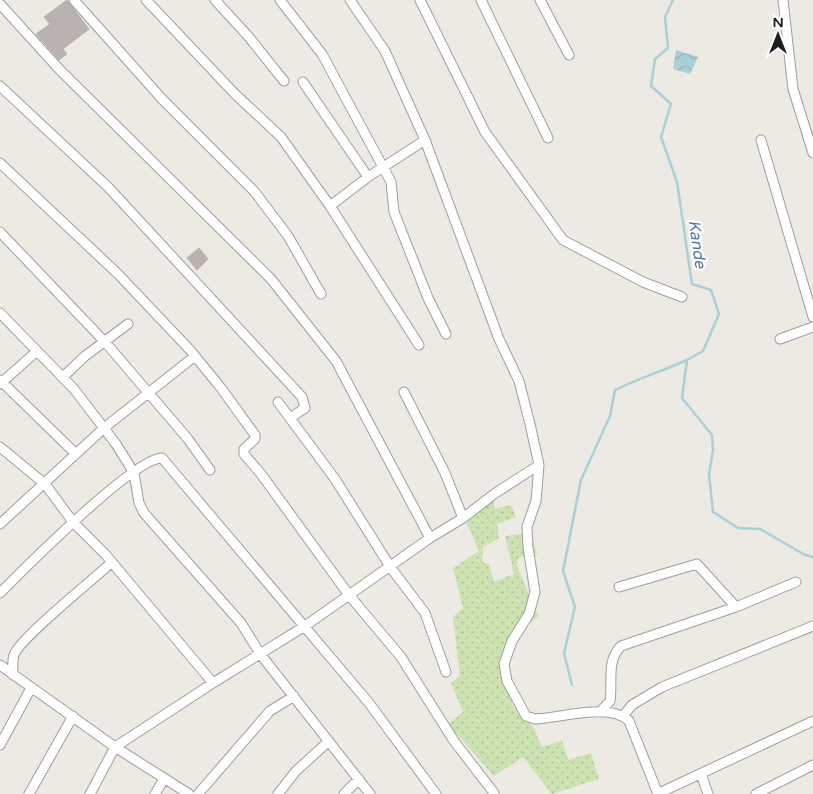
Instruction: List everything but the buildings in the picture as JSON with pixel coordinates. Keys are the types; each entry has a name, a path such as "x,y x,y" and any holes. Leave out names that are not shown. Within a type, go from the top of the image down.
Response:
{"street":[{"path":"74,0 162,99 254,191 288,236 321,294"},
{"path":"146,0 235,94 280,137 330,206 419,345"},
{"path":"215,0 248,36 284,81"},
{"path":"280,0 322,54 393,186 394,212 428,298 446,334"},
{"path":"350,0 385,51 425,140 499,339 518,381 539,465 536,501 528,527 528,547 535,592 529,614 507,652 504,664 506,682 526,716 535,719 617,712 629,721 658,794 813,721"},
{"path":"420,0 485,132 563,240 643,282 682,297"},
{"path":"481,0 548,138"},
{"path":"540,0 569,54"},
{"path":"783,0 793,89 813,153"},
{"path":"0,4 58,70 270,279 336,362 430,538"},
{"path":"303,82 368,177"},
{"path":"0,86 108,187 302,397 305,408 290,418"},
{"path":"330,206 383,166 425,140"},
{"path":"761,140 813,317"},
{"path":"0,163 118,274 195,356 222,388 254,432 255,439 244,450 244,454 261,474 349,595 401,657 454,741 494,793"},
{"path":"0,232 105,342 210,470"},
{"path":"0,313 63,377 104,428 134,473 144,513 240,623 262,655 370,794"},
{"path":"63,377 85,356 128,324"},
{"path":"780,339 813,327"},
{"path":"37,351 1,382 76,454"},
{"path":"0,524 104,428 195,356"},
{"path":"404,392 435,451 463,518"},
{"path":"278,402 334,479 391,568 426,613 446,672"},
{"path":"0,447 45,484 73,522 112,562 213,682"},
{"path":"0,593 61,531 134,473 155,459 165,460 369,703 436,794"},
{"path":"90,794 115,747 213,682 262,655 306,626 391,568 430,538 463,518 494,494 539,465"},
{"path":"13,675 12,661 17,649 44,622 112,562"},
{"path":"619,587 697,564 736,607"},
{"path":"600,712 610,701 612,663 615,652 621,646 736,607 796,582"},
{"path":"623,716 632,705 662,687 813,626"},
{"path":"0,665 115,747 189,794"},
{"path":"0,745 31,688"},
{"path":"198,794 270,711 294,696"},
{"path":"29,794 73,716"},
{"path":"278,794 296,771 329,741"},
{"path":"756,794 813,765"},
{"path":"701,774 708,794"},
{"path":"155,794 164,779"},
{"path":"344,794 359,779"}],"green space":[{"path":"492,496 495,509 511,505 516,517 497,524 499,538 483,547 482,562 489,564 494,582 514,574 505,536 531,533 537,554 518,558 517,566 538,616 508,640 512,704 534,728 542,747 562,741 568,760 591,753 599,779 552,794 523,757 494,776 448,724 463,712 451,683 460,676 453,617 463,608 453,568 479,551 465,519"}],"water":[{"path":"676,50 698,57 690,74 673,69"}],"waterway":[{"name":"Kande","path":"673,0 665,17 668,48 655,59 651,86 671,104 661,137 677,182 692,284 711,290 719,314 703,351 687,360 682,398 712,435 713,451 709,474 713,512 738,528 760,529 805,555 813,557"},
{"path":"572,685 564,653 575,607 563,571 581,480 610,416 615,390 687,360"}]}
